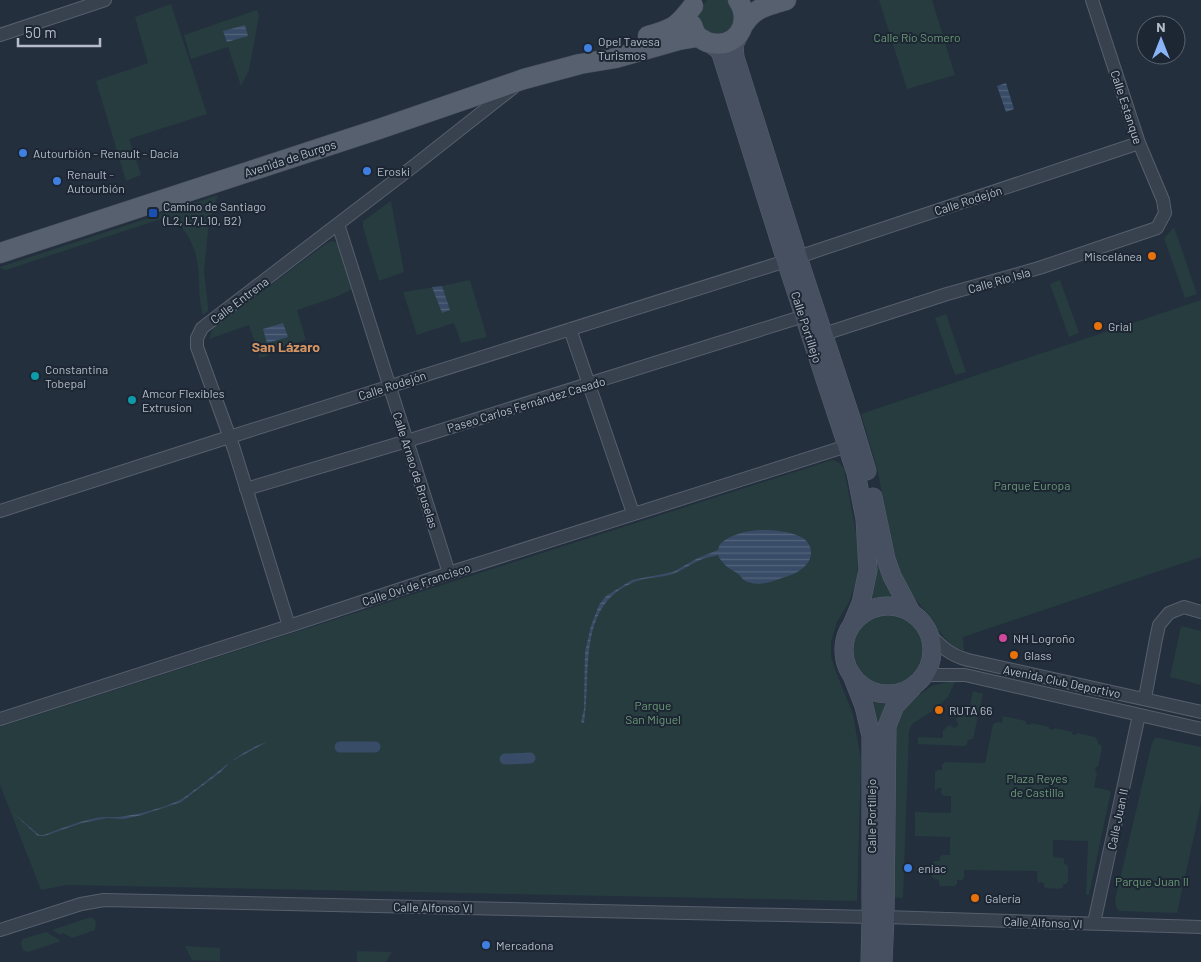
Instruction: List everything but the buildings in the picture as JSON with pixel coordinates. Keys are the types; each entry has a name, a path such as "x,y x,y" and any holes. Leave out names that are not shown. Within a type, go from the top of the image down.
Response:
{"main road":[{"path":"738,0 745,15 742,28"},
{"path":"742,28 752,13 786,0"},
{"path":"695,3 690,14 691,23 702,39"},
{"name":"Avenida de Burgos","path":"580,64 623,43 668,30 677,25 695,3"},
{"name":"Avenida de Burgos","path":"0,253 371,132 524,79 580,64 616,58 680,40 702,39 716,44 725,43 733,39 742,28"},
{"name":"Calle Portillejo","path":"742,28 734,45 735,56 792,259 804,316 839,448 856,473 865,519 868,570 861,603 853,622"},
{"name":"Calle Portillejo","path":"702,39 718,49 721,54 792,259 824,334 867,469 886,559 892,576 911,612"},
{"path":"878,606 896,606 911,612 927,626 932,650 930,665 919,681 898,693 881,694 862,686 851,673 845,661 844,641 849,628 862,614 878,606"},
{"name":"Calle Portillejo","path":"851,673 864,706 871,736 878,917 883,962"},
{"name":"Calle Portillejo","path":"870,962 878,917 887,726 895,706 919,681"}],"street":[{"path":"0,35 105,0"},
{"name":"Calle Estanque","path":"1092,0 1139,143 1163,200 1165,213"},
{"name":"Calle Entrena","path":"289,626 229,437 197,347 196,338 202,328 524,79"},
{"name":"Calle Rodejón","path":"0,511 792,259 1139,143"},
{"name":"Calle Río Isla","path":"824,334 947,294 1040,268 1157,228 1165,213"},
{"name":"Calle Arnao de Bruselas","path":"338,224 449,572"},
{"name":"Paseo Carlos Fernández Casado","path":"246,489 407,441 804,316"},
{"path":"570,329 633,514"},
{"name":"Calle Ovi de Francisco","path":"0,718 839,448"},
{"path":"1145,698 1159,625 1169,613 1184,608 1201,612"},
{"name":"Avenida Club Deportivo","path":"930,635 953,655 968,660 1201,712"},
{"name":"Avenida Club Deportivo","path":"919,681 965,675 1201,729"},
{"name":"Calle Juan II","path":"1094,923 1140,715"},
{"name":"Calle Alfonso VI","path":"0,930 81,904 104,900 878,917 1201,927"}],"green space":[{"path":"708,0 729,0 736,6 734,32 708,36 698,18 698,13"},
{"name":"Calle Río Somero","path":"879,0 932,0 955,75 907,89"},
{"path":"171,4 207,114 129,139 141,175 126,181 96,81 148,63 135,17"},
{"path":"257,10 259,16 249,70 241,86 228,47 191,59 184,35"},
{"path":"218,195 209,222 204,271 208,311 203,315 200,302 198,267 193,246 187,234 174,218 167,217 6,270 0,267"},
{"path":"391,201 404,272 379,281 363,227 363,221"},
{"path":"1174,227 1197,294 1185,298 1164,238"},
{"path":"333,241 339,244 353,289 336,297 297,310 306,340 267,351 268,356 260,358 249,325 209,339 213,328 327,243"},
{"path":"470,280 487,337 461,343 454,323 417,335 403,292"},
{"path":"1060,280 1079,333 1069,337 1050,284"},
{"name":"Parque Europa","path":"1201,300 1201,557 963,637 964,651 952,646 897,574 878,472 861,414"},
{"path":"946,314 966,372 955,375 935,318"},
{"name":"Parque San Miguel","path":"832,460 839,463 844,469 858,543 857,580 849,602 837,622 831,642 831,656 853,714 861,760 857,901 67,885 41,890 0,785 0,727"},
{"path":"876,554 894,598 870,600"},
{"path":"888,615 901,618 913,625 920,637 923,650 920,663 913,675 901,682 888,685 875,682 863,675 856,663 853,650 856,637 863,625 875,618"},
{"path":"1181,626 1201,631 1201,685 1170,677"},
{"path":"956,680 948,697 931,712 912,724 909,731 903,898 888,897 893,734 902,712 917,696 932,686"},
{"path":"973,691 983,694 973,739 968,740 965,746 918,744 918,737 943,738 943,730 950,725 954,728 957,727 956,719 962,714 968,715"},
{"path":"868,701 888,705 878,752"},
{"name":"Plaza Reyes de Castilla","path":"1002,716 1026,721 1026,724 1030,725 1031,723 1049,727 1049,729 1054,730 1055,728 1072,732 1072,734 1076,735 1077,733 1095,737 1098,744 1101,745 1094,787 1111,791 1089,895 1086,895 1088,841 1053,840 1053,857 1063,858 1064,864 1068,867 1068,881 1060,889 1046,888 1044,883 1040,882 1038,884 1037,871 964,870 964,878 957,880 957,884 954,886 940,886 939,880 932,877 932,863 940,861 942,855 950,855 950,837 915,836 915,812 951,813 951,796 943,796 941,793 942,788 938,788 935,791 935,772 942,770 942,765 945,762 985,763 993,724 1002,723"},
{"name":"Parque Juan II","path":"1155,738 1201,747 1201,804 1177,913 1119,911 1115,900 1152,743"},
{"path":"91,917 96,921 95,930 72,938 63,933 60,935 52,930"},
{"path":"46,932 61,941 28,952 23,950 21,943 23,939"},
{"path":"185,946 220,948 220,961 192,960"},
{"path":"357,951 392,952 386,962 357,962"}],"water":[{"path":"245,25 248,36 227,42 223,31"},
{"path":"1006,83 1014,109 1006,112 997,86"},
{"path":"442,286 450,310 442,313 432,287"},
{"path":"283,323 288,337 267,343 263,329"},
{"path":"760,530 786,532 801,537 808,544 811,552 807,564 801,570 790,575 757,584 745,581 726,566 718,555 699,561 673,574 637,581 614,594 602,608 594,625 590,644 584,723 581,722 584,709 585,652 591,626 599,605 606,596 632,580 673,572 698,558 718,550 720,544 734,535"},
{"path":"267,742 232,761 248,750"},
{"path":"229,763 222,771 181,802 142,815 124,819 107,818 82,823 44,836 38,836 12,812 39,835 100,817 133,815 181,800"}],"waterway":[{"path":"340,747 375,747"},
{"path":"505,759 530,758"}],"place":[{"name":"Opel Tavesa Turismos","path":"588,48"},
{"name":"Autourbión - Renault - Dacia","path":"23,153"},
{"name":"Eroski","path":"367,171"},
{"name":"Renault - Autourbión","path":"57,181"},
{"name":"Camino de Santiago (L2, L7,L10, B2)","path":"153,213"},
{"name":"Miscelánea","path":"1152,256"},
{"name":"Grial","path":"1098,326"},
{"name":"Constantina Tobepal","path":"35,376"},
{"name":"Amcor Flexibles Extrusion","path":"132,400"},
{"name":"NH Logroño","path":"1003,638"},
{"name":"Glass","path":"1014,655"},
{"name":"RUTA 66","path":"939,710"},
{"name":"eniac","path":"908,868"},
{"name":"Galería","path":"975,898"},
{"name":"Mercadona","path":"486,945"}],"district":[{"name":"San Lázaro","path":"286,346"}]}
